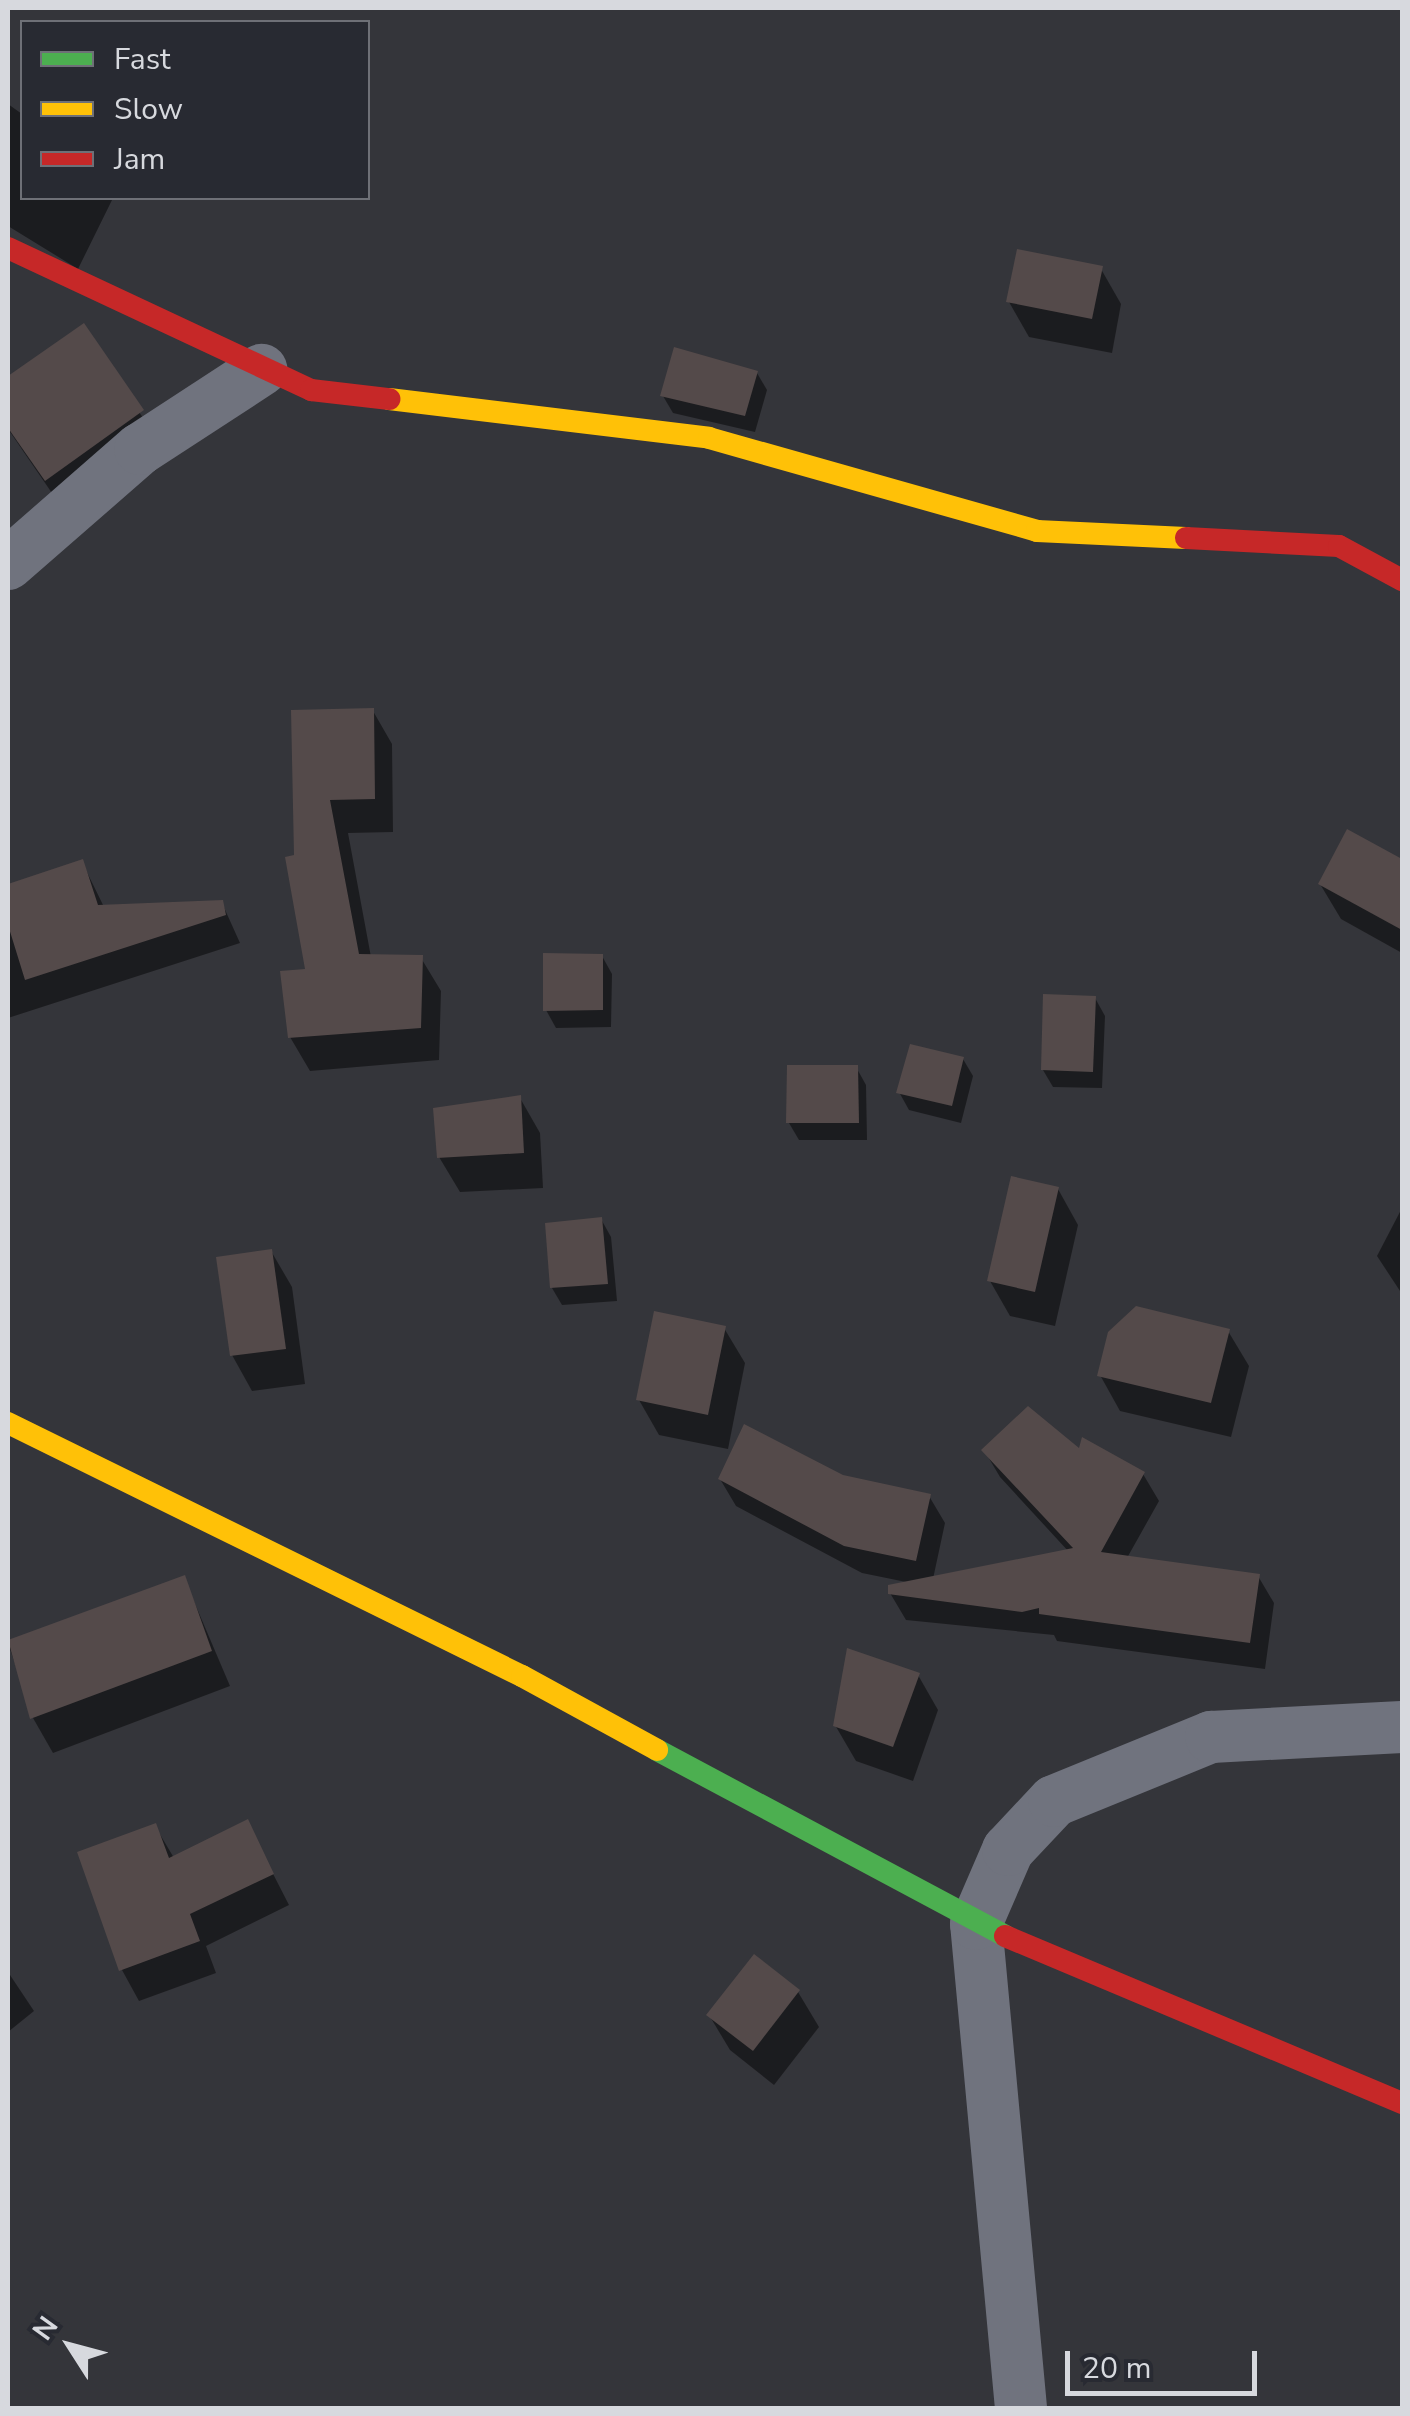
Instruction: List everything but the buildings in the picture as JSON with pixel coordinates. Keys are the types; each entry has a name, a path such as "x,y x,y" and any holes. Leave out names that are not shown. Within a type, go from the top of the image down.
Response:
{"street":[{"path":"8,248 311,390 708,438 1037,531 1340,546 1402,580"},
{"path":"8,564 140,449 262,370"},
{"path":"8,1423 522,1676 976,1924 1402,2102"},
{"path":"1022,2408 976,1924 1008,1850 1054,1801 1211,1737 1402,1726"}],"traffic: fast":[{"path":"657,1750 1005,1936"}],"traffic: slow":[{"path":"389,399 709,438 1037,531 1186,538"},
{"path":"8,1423 522,1676 657,1750"}],"traffic: jam":[{"path":"8,248 311,390 389,399"},
{"path":"1186,538 1339,546 1402,580"},
{"path":"1005,1936 1402,2103"}]}
